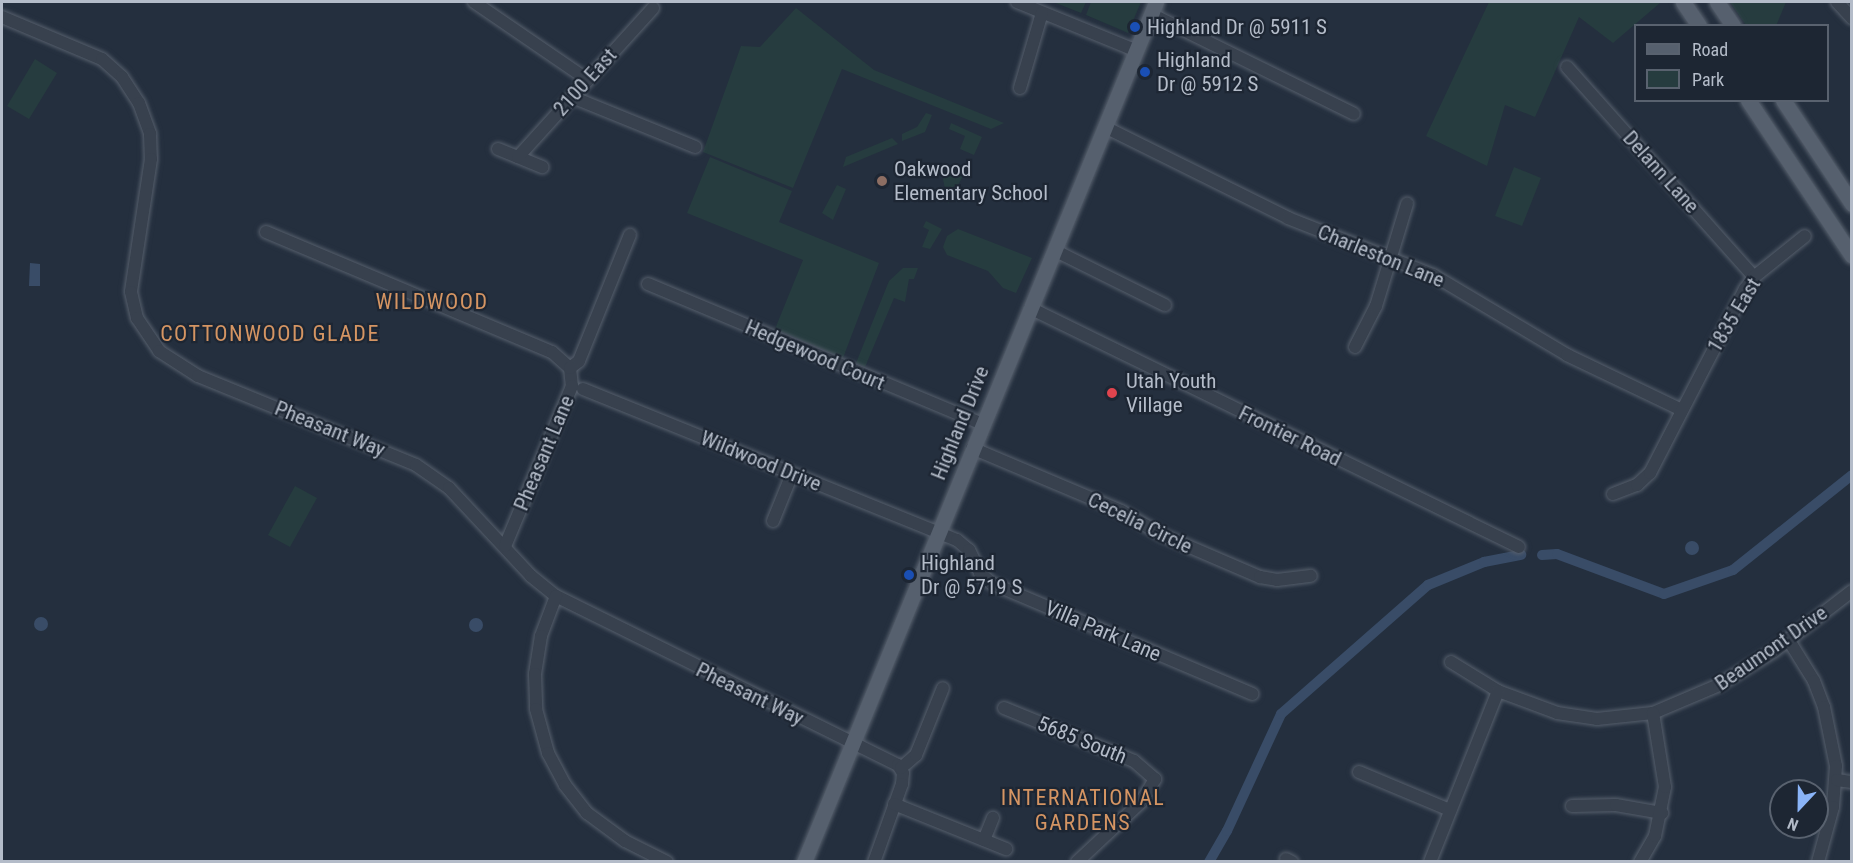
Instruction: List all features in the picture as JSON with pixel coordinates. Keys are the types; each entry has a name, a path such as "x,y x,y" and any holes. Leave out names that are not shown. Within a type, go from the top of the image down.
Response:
{"main road":[{"path":"1683,2 1697,24"},
{"path":"1717,2 1731,24"},
{"name":"Highland Drive","path":"804,861 850,743 939,534 1054,250 1107,128 1154,8"},
{"path":"1749,102 1851,256"},
{"path":"1784,102 1851,204"}],"street":[{"path":"474,2 588,80"},
{"path":"1017,2 1137,51"},
{"path":"1837,2 1851,18"},
{"name":"2100 East","path":"518,157 653,8"},
{"path":"1154,8 1354,114"},
{"path":"1020,88 1042,13"},
{"name":"Pheasant Way","path":"2,17 102,59 122,77 139,103 150,134 151,159 131,292 141,327 159,351 198,376 416,465 449,488 531,576 556,596 901,768"},
{"name":"Delann Lane","path":"1567,67 1754,277"},
{"path":"572,97 695,147"},
{"name":"Charleston Lane","path":"1107,128 1288,218 1444,280 1567,355 1682,410"},
{"path":"498,148 542,167"},
{"path":"1355,347 1372,316 1407,204"},
{"name":"Pheasant Lane","path":"266,232 552,352 570,368 572,386 505,546"},
{"path":"570,368 579,361 630,235"},
{"name":"1835 East","path":"1613,494 1633,488 1650,473 1728,319 1754,277 1805,236"},
{"path":"1054,250 1165,305"},
{"name":"Hedgewood Court","path":"648,284 982,424"},
{"name":"Frontier Road","path":"1030,308 1519,547"},
{"name":"Wildwood Drive","path":"583,389 939,534"},
{"name":"Cecelia Circle","path":"972,448 1121,511 1162,535 1260,577 1277,580 1311,576"},
{"path":"773,521 792,474"},
{"name":"Villa Park Lane","path":"939,534 966,546 980,573 991,583 1252,694"},
{"name":"Beaumont Drive","path":"1451,662 1498,691 1532,706 1576,717 1625,717 1653,713 1719,685 1788,639 1851,591"},
{"path":"556,596 542,636 535,674 536,709 548,753 565,785 587,813 625,841 667,861"},
{"path":"1788,639 1814,681 1824,707 1837,780 1828,832 1818,861"},
{"path":"874,861 903,782 901,768 916,755 944,688"},
{"path":"1430,861 1498,691"},
{"name":"5685 South","path":"1004,708 1134,761 1155,779 1141,802 1077,861"},
{"path":"1640,861 1655,836 1662,813 1664,764 1653,713"},
{"path":"1359,772 1450,810"},
{"path":"1837,780 1851,782"},
{"path":"894,804 1006,849"},
{"path":"1572,806 1616,805 1662,813"},
{"path":"984,840 993,818"}],"green space":[{"path":"1053,2 1086,2 1081,13"},
{"path":"1091,2 1141,2 1128,33 1086,15"},
{"path":"1489,2 1660,3 1613,43 1579,17 1535,117 1505,105 1487,166 1426,136"},
{"path":"1730,2 1786,2 1777,24 1745,24"},
{"path":"796,8 874,70 1004,123 991,129 842,69 793,188 703,152 741,46 760,47"},
{"path":"35,59 57,73 29,119 7,106"},
{"path":"926,113 932,115 925,132 902,141 902,134 917,127"},
{"path":"951,123 982,137 974,155 960,149 965,136 949,129"},
{"path":"892,138 898,144 843,167 846,157"},
{"path":"710,157 792,191 779,222 879,263 843,358 775,329 803,260 687,213"},
{"path":"1514,167 1541,178 1522,226 1495,216"},
{"path":"950,168 964,174 948,204 943,179"},
{"path":"837,185 846,189 833,220 822,213"},
{"path":"926,221 942,229 930,249 922,247 929,230 923,227"},
{"path":"958,229 1032,258 1016,293 1003,288 988,271 947,255 943,247 947,236"},
{"path":"903,268 918,268 914,279 909,279 905,302 894,298 865,367 856,363 889,281"},
{"path":"295,486 317,498 290,547 268,535"}],"water":[{"path":"30,263 40,264 40,286 29,286"},
{"path":"1689,541 1695,541 1699,548 1695,555 1689,555 1685,551 1685,545"},
{"path":"41,617 46,619 48,624 46,629 41,631 36,629 34,624 36,619"},
{"path":"476,618 481,620 483,625 481,630 476,632 471,630 469,625 471,620"}],"waterway":[{"path":"1542,555 1557,554 1664,594 1733,570 1852,475"},
{"path":"1209,862 1227,831 1281,714 1428,585 1484,562 1521,555"}],"place":[{"name":"Highland Dr @ 5911 S","path":"1135,27"},
{"name":"Highland Dr @ 5912 S","path":"1145,72"},
{"name":"Oakwood Elementary School","path":"882,181"},
{"name":"Utah Youth Village","path":"1112,393"},
{"name":"Highland Dr @ 5719 S","path":"909,575"}],"district":[{"name":"WILDWOOD","path":"432,302"},
{"name":"COTTONWOOD GLADE","path":"270,334"},
{"name":"INTERNATIONAL GARDENS","path":"1083,810"}]}
